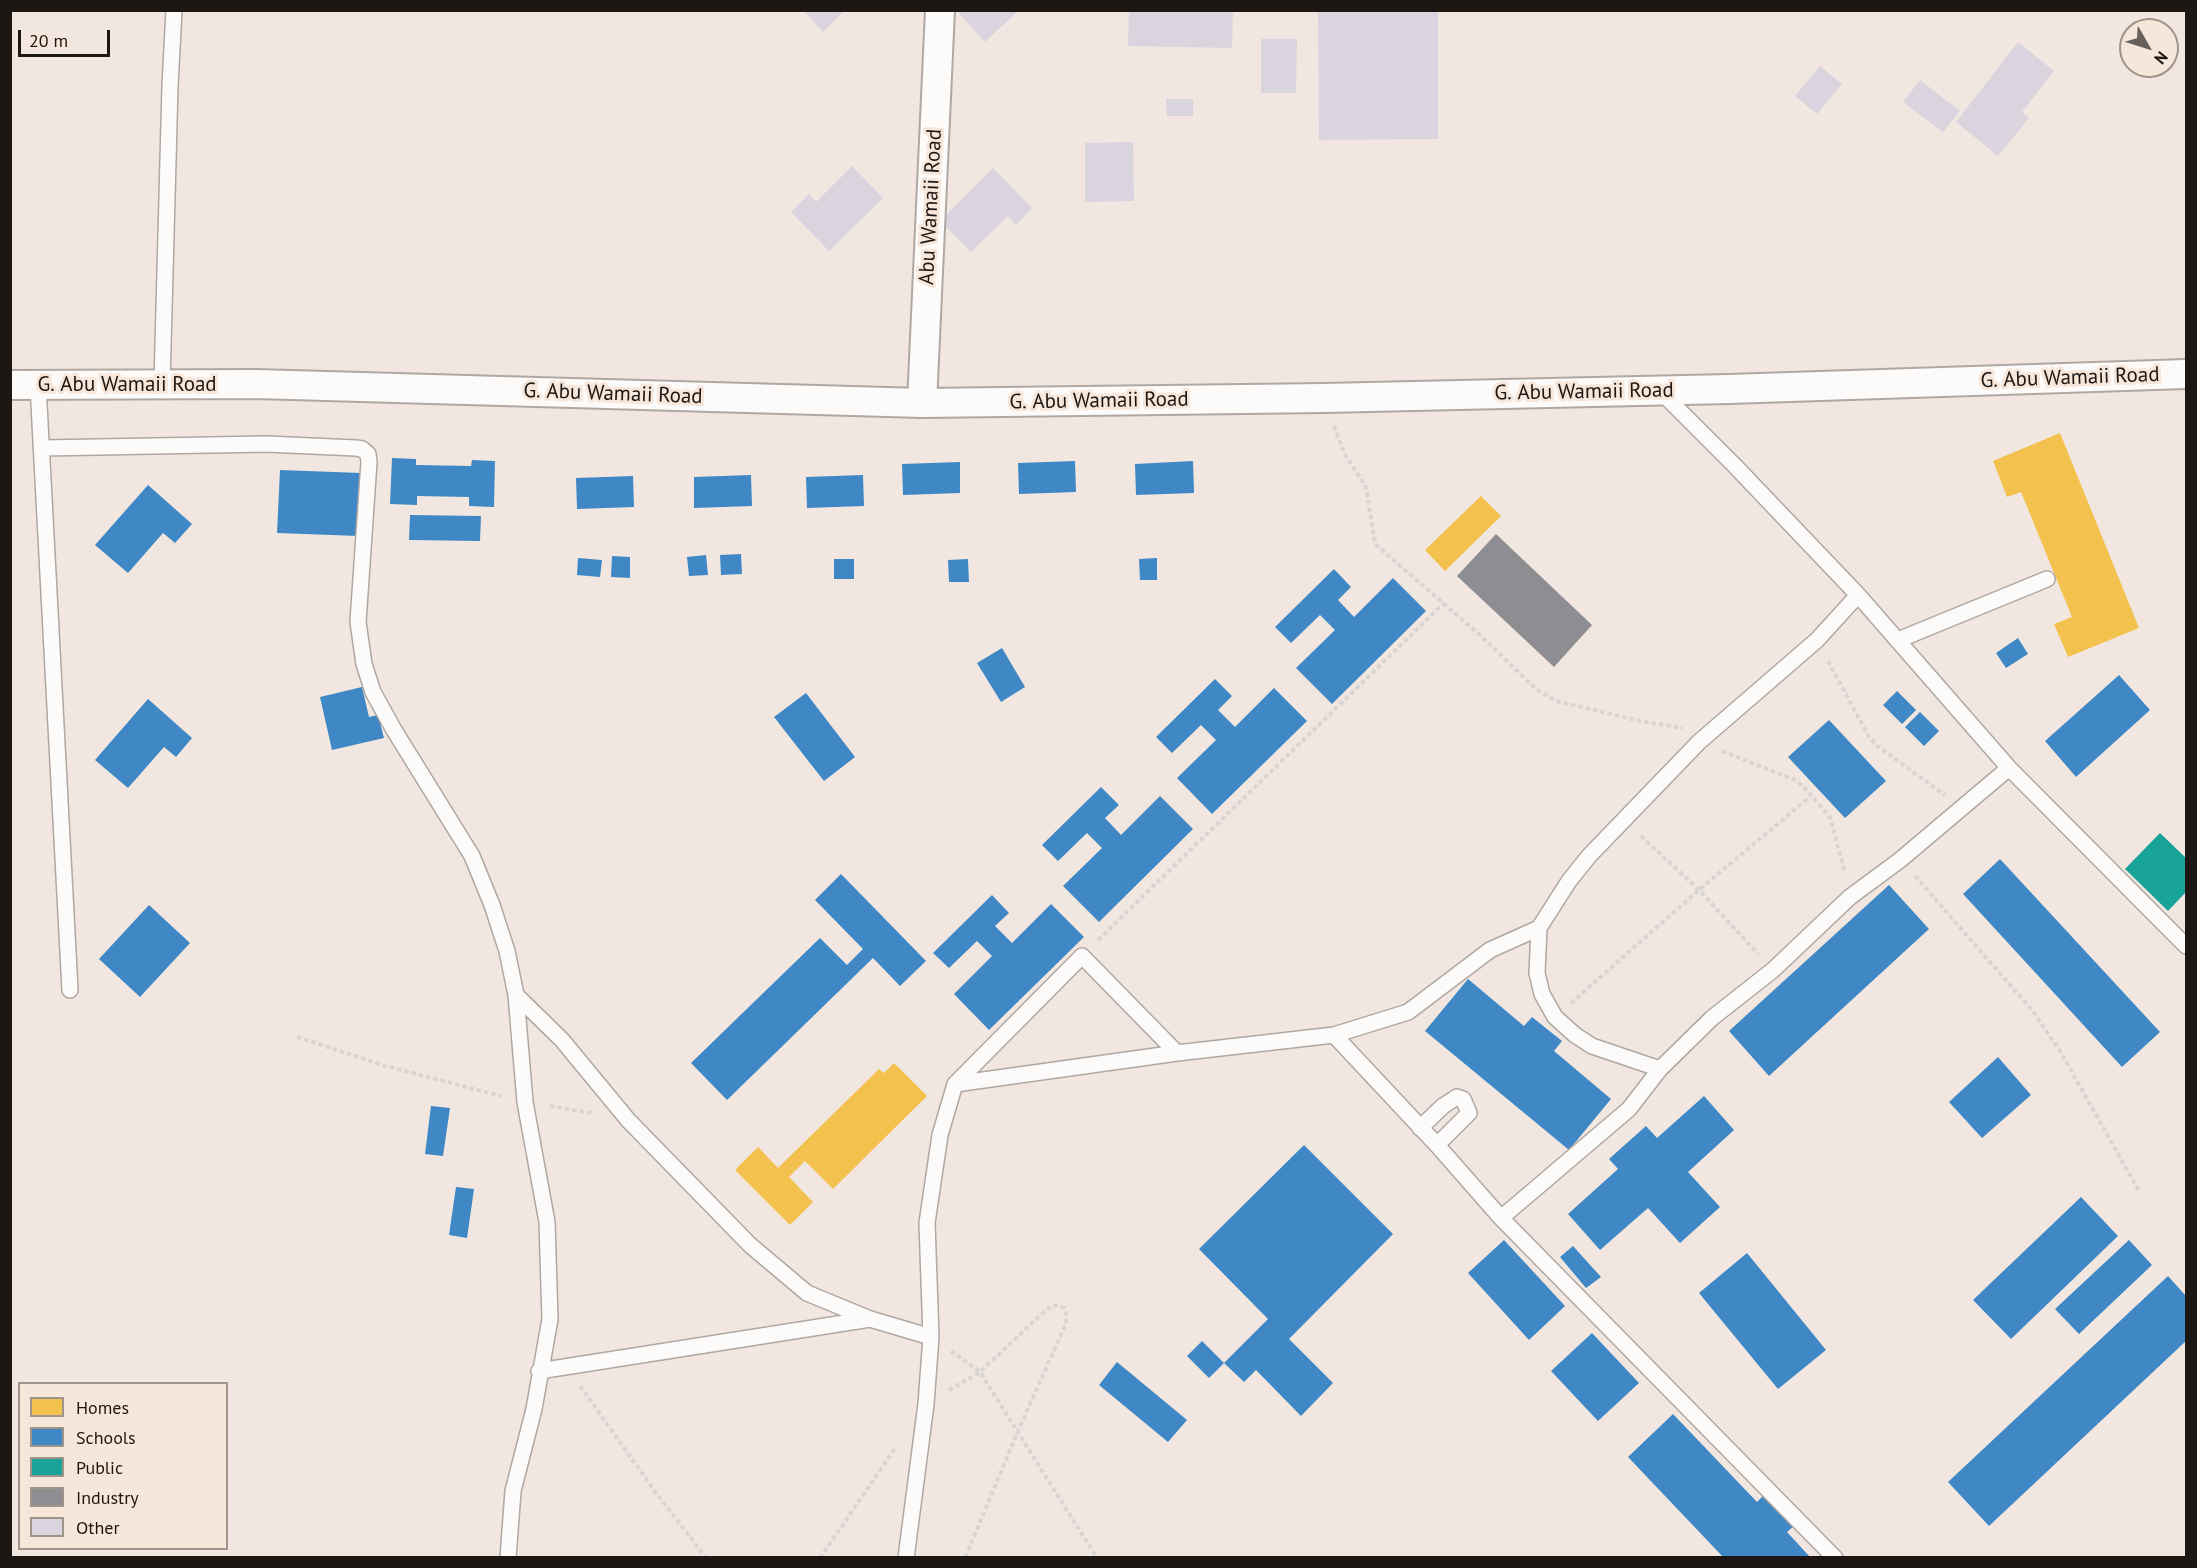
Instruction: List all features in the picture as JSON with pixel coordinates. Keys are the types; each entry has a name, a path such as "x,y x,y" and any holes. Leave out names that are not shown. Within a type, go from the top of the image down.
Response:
{"street":[{"name":"Abu Wamaii Road","path":"922,403 940,10"},
{"name":"G. Abu Wamaii Road","path":"24,385 162,383 922,403 1324,398 2187,374"}],"lane":[{"path":"162,383 174,10"},
{"path":"24,385 42,448 70,990"},
{"path":"1659,390 1858,595 2009,768 2187,946"},
{"path":"42,448 266,444 357,448 368,454 358,622 364,664 373,692 394,730 472,856 492,905 507,951 516,995 525,1102 547,1222 550,1319 534,1409 513,1491 508,1557"},
{"path":"1898,640 2047,579"},
{"path":"1660,1070 1592,1046 1575,1035 1555,1017 1542,994 1537,973 1539,928 1569,881 1589,856 1705,737 1817,640 1858,595"},
{"path":"1501,1218 1629,1109 1660,1070 1712,1018 1773,969 1851,897 1900,860 2009,768"},
{"path":"955,1084 1177,1053 1334,1035 1408,1012 1490,950 1539,928"},
{"path":"906,1557 926,1404 931,1337 927,1223 940,1135 955,1084 1082,956 1177,1053"},
{"path":"516,995 562,1040 628,1120 750,1245 807,1293 870,1319 931,1337"},
{"path":"1334,1035 1437,1145 1501,1218 1835,1557"},
{"path":"1420,1128 1457,1096 1463,1099 1469,1113 1437,1145"},
{"path":"539,1371 870,1319"}],"path":[{"path":"1324,398 1344,453 1366,487 1375,544 1444,603 1544,695 1556,701 1705,737 1795,780 1830,818 1851,897"},
{"path":"1082,956 1444,603"},
{"path":"1817,640 1876,746 1962,808"},
{"path":"1555,1017 1699,890 1811,796"},
{"path":"1624,820 1699,890 1773,969"},
{"path":"1900,860 2032,1010 2060,1051 2139,1191"},
{"path":"297,1037 386,1066 525,1102 628,1120"},
{"path":"926,1404 980,1372 1047,1309 1056,1305 1064,1308 1065,1326 965,1557"},
{"path":"931,1337 980,1372 1097,1557"},
{"path":"566,1366 657,1494 706,1557"},
{"path":"820,1557 900,1440"}],"building: Homes":[{"path":"2060,433 2139,628 2068,657 2054,624 2072,617 2021,492 2007,497 1993,461"},
{"path":"1481,496 1501,516 1445,571 1425,550"},
{"path":"894,1063 927,1096 833,1189 805,1161 789,1177 813,1202 790,1225 735,1170 758,1147 778,1168 879,1069 884,1073"}],"building: Schools":[{"path":"392,458 416,459 416,465 471,466 472,460 495,461 494,507 469,506 469,497 417,496 417,505 390,504"},
{"path":"1075,461 1076,492 1019,494 1018,463"},
{"path":"1193,461 1194,493 1136,495 1135,464"},
{"path":"960,462 960,493 903,495 902,464"},
{"path":"280,470 361,473 359,536 277,533"},
{"path":"751,475 752,506 694,508 694,477"},
{"path":"863,475 864,506 807,508 806,477"},
{"path":"633,476 634,507 577,509 576,478"},
{"path":"148,485 192,524 175,543 163,533 128,573 95,545"},
{"path":"410,515 481,516 480,541 409,540"},
{"path":"741,554 742,574 721,575 720,555"},
{"path":"706,555 708,575 689,576 687,557"},
{"path":"612,556 630,557 630,578 611,577"},
{"path":"578,558 602,560 600,577 577,575"},
{"path":"1157,558 1157,580 1140,580 1139,559"},
{"path":"834,559 854,559 854,579 834,579"},
{"path":"968,559 969,582 949,582 948,560"},
{"path":"1334,569 1351,587 1338,600 1354,617 1393,578 1426,611 1332,704 1296,668 1335,630 1320,615 1291,643 1275,627"},
{"path":"2018,638 2028,654 2006,668 1996,653"},
{"path":"1002,648 1025,687 1001,702 977,663"},
{"path":"2119,675 2150,710 2076,777 2045,741"},
{"path":"1215,679 1232,696 1218,710 1235,727 1274,688 1307,721 1212,814 1177,778 1216,740 1201,725 1172,753 1156,737"},
{"path":"362,687 369,717 378,715 384,738 332,750 320,697"},
{"path":"1897,691 1916,710 1902,724 1883,705"},
{"path":"806,693 855,757 824,781 774,717"},
{"path":"148,699 192,738 176,757 164,747 128,788 95,760"},
{"path":"1920,712 1939,731 1924,746 1905,727"},
{"path":"1829,720 1886,781 1845,818 1788,757"},
{"path":"1101,787 1119,805 1105,818 1121,835 1160,796 1193,829 1099,922 1063,886 1102,848 1087,833 1058,861 1042,845"},
{"path":"2000,859 2160,1032 2122,1067 1963,894"},
{"path":"841,874 926,961 900,986 873,958 727,1100 691,1063 820,938 847,965 863,949 815,900"},
{"path":"1889,885 1929,929 1769,1076 1729,1031"},
{"path":"992,895 1009,913 995,926 1012,943 1051,904 1084,937 989,1030 954,994 992,956 977,941 949,968 933,953"},
{"path":"149,905 190,943 140,997 99,959"},
{"path":"1468,979 1524,1026 1532,1017 1562,1041 1554,1051 1611,1099 1569,1150 1425,1031"},
{"path":"1998,1057 2031,1095 1982,1138 1949,1102"},
{"path":"1704,1096 1734,1130 1688,1172 1720,1207 1680,1243 1648,1208 1600,1250 1568,1214 1618,1169 1609,1159 1646,1126 1657,1138"},
{"path":"431,1106 450,1108 443,1156 425,1154"},
{"path":"1304,1145 1393,1234 1289,1339 1333,1383 1301,1416 1256,1370 1244,1382 1224,1363 1268,1319 1199,1249"},
{"path":"456,1187 474,1189 467,1238 449,1235"},
{"path":"2081,1197 2118,1236 2011,1339 1973,1300"},
{"path":"1504,1240 1565,1306 1529,1340 1468,1273"},
{"path":"2129,1240 2152,1265 2079,1334 2055,1309"},
{"path":"1573,1246 1601,1277 1586,1288 1560,1257"},
{"path":"1747,1253 1826,1350 1778,1389 1699,1293"},
{"path":"2168,1276 2186,1296 2186,1341 1989,1526 1948,1482"},
{"path":"1592,1333 1639,1383 1598,1421 1551,1371"},
{"path":"1202,1341 1224,1363 1209,1378 1187,1356"},
{"path":"1117,1362 1187,1420 1168,1442 1099,1385"},
{"path":"1673,1414 1757,1502 1765,1494 1795,1525 1787,1532 1811,1558 1724,1558 1628,1457"}],"building: Public":[{"path":"2160,833 2186,858 2186,892 2168,911 2125,869"}],"building: Industry":[{"path":"1496,534 1592,625 1554,667 1457,576"}],"building: Other":[{"path":"803,10 845,10 823,32"},
{"path":"956,10 1019,10 985,42"},
{"path":"1129,10 1233,10 1232,48 1128,46"},
{"path":"1318,10 1438,10 1438,139 1319,140"},
{"path":"1261,39 1297,39 1296,93 1261,93"},
{"path":"2018,42 2054,71 2022,112 2029,118 1998,156 1956,122"},
{"path":"1820,66 1842,84 1817,114 1795,96"},
{"path":"1920,80 1960,111 1943,132 1903,102"},
{"path":"1166,99 1193,99 1193,116 1167,116"},
{"path":"1133,142 1134,201 1085,202 1085,143"},
{"path":"852,166 883,198 829,251 791,212 809,194 816,202"},
{"path":"993,168 1032,208 1016,225 1008,216 971,252 940,221"}]}
